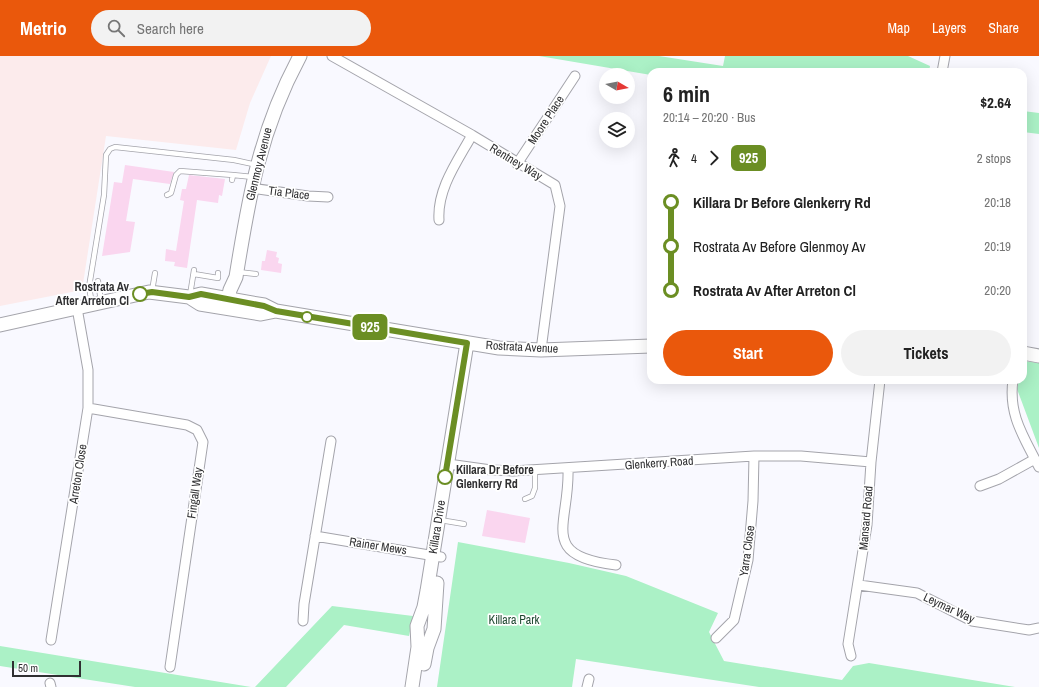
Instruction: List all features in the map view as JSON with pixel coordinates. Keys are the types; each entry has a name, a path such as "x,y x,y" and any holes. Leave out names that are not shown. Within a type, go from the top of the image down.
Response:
{"street":[{"name":"Glenmoy Avenue","path":"231,304 254,176 266,133 277,104 300,56"},
{"name":"Rentney Way","path":"332,56 472,135 517,164 555,185 560,206 542,350"},
{"path":"943,68 945,56"},
{"name":"Moore Place","path":"517,164 575,76"},
{"path":"440,220 438,208 442,192 472,135"},
{"name":"Tia Place","path":"254,176 308,196 328,197"},
{"name":"Rostrata Avenue","path":"0,324 152,292 189,297 201,294 231,304 264,306 276,311 499,348 542,350 647,346"},
{"name":"Arreton Close","path":"51,640 88,408 88,370 77,308"},
{"name":"Killara Drive","path":"420,687 427,648 434,629 437,556 471,344"},
{"path":"1027,354 1039,356"},
{"name":"Mansard Road","path":"851,656 848,644 859,585 867,525 871,462 880,384"},
{"path":"980,486 1037,463 1014,417 1011,392 1012,384"},
{"name":"Fingall Way","path":"88,408 187,424 197,430 203,442 170,667"},
{"path":"304,621 304,604 331,441"},
{"name":"Glenkerry Road","path":"452,465 491,470 535,471 754,456 801,456 871,462"},
{"name":"Yarra Close","path":"716,638 734,620 748,560 753,501 754,456"},
{"path":"568,469 568,488 562,526 563,540 571,552 582,558 597,563 616,566"},
{"name":"Rainer Mews","path":"315,536 437,556"},
{"name":"Killara Drive","path":"412,687 418,648 417,626 424,607 437,556"},
{"name":"Leymar Way","path":"859,585 917,593 972,621 1029,630 1039,628"}],"lane":[{"path":"97,304 89,287 102,204 106,155 112,148 234,160 254,176"},
{"path":"167,195 171,192 176,175 180,170 233,177 254,176"},
{"path":"95,204 102,204"},
{"path":"189,297 194,272 218,278 218,273"},
{"path":"152,292 155,273"},
{"path":"236,274 256,274"},
{"path":"97,304 98,281"},
{"path":"525,499 532,496 535,488 535,471"},
{"path":"442,520 464,524"}],"shaded area":[{"path":"0,56 271,56 250,103 236,150 106,136 82,290 0,306"}],"green space":[{"path":"539,56 659,56 723,66 725,56 908,56 930,66 930,68 647,68 647,74 635,72 635,68 610,68"},
{"path":"1027,112 1039,113 1039,134 1027,132"},
{"path":"1027,361 1039,363 1039,448 1017,389 1018,384 1027,384"},
{"name":"Killara Park","path":"458,542 569,563 626,576 718,613 709,632 724,661 842,680 853,666 869,663 1015,687 759,687 576,659 572,687 437,687"},
{"path":"332,606 413,616 409,636 344,625 286,687 255,687"},
{"path":"0,646 251,687 135,687 0,666"}],"building":[{"path":"125,165 174,172 170,184 133,179 126,221 135,222 130,252 102,256 114,182 122,183"},
{"path":"189,175 225,179 222,196 219,195 218,203 197,200 187,268 174,266 175,262 165,261 166,249 176,251 184,201 180,200 182,189 186,189"},
{"path":"267,250 277,252 276,257 279,258 278,263 282,264 281,273 261,270 262,261 265,261"},
{"path":"487,510 530,518 525,543 482,536"}],"bus line":[{"name":"925","path":"140,294 152,292 189,297 201,294 264,306 276,311 467,343 445,477"}],"place":[{"name":"Rostrata Av After Arreton Cl","path":"140,294"},
{"name":"Killara Dr Before Glenkerry Rd","path":"445,477"}]}
